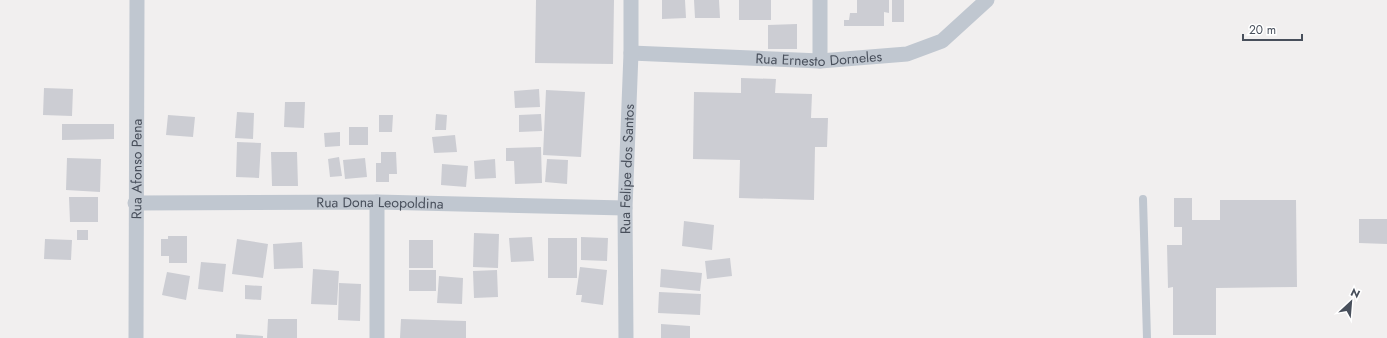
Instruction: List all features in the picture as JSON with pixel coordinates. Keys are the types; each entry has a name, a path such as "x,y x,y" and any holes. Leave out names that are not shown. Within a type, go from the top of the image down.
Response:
{"street":[{"name":"Rua Afonso Pena","path":"136,338 137,0"},
{"name":"Rua Felipe dos Santos","path":"626,338 625,208 632,53 631,0"},
{"path":"820,0 820,61"},
{"name":"Rua Ernesto Dorneles","path":"632,53 820,61 907,54 942,41 987,0"},
{"name":"Rua Dona Leopoldina","path":"136,203 378,202 625,208"},
{"path":"377,338 378,202"}],"lane":[{"path":"1143,199 1147,338"}],"building":[{"path":"536,0 614,0 613,64 535,63"},
{"path":"662,0 685,0 686,18 662,19"},
{"path":"694,0 719,0 720,18 695,18"},
{"path":"739,0 771,0 771,20 739,20"},
{"path":"857,0 889,0 889,13 884,12 884,26 844,26 844,20 849,20 850,13 857,13"},
{"path":"892,0 904,0 904,22 892,22"},
{"path":"797,24 797,49 768,49 768,25"},
{"path":"741,78 776,79 775,93 812,94 811,118 828,118 827,147 815,147 814,200 739,198 740,160 693,159 694,92 741,93"},
{"path":"44,88 73,89 72,116 43,115"},
{"path":"539,89 540,107 515,108 514,91"},
{"path":"546,90 585,92 581,157 543,155"},
{"path":"285,102 305,102 304,128 284,127"},
{"path":"237,112 254,113 253,139 235,138"},
{"path":"436,114 447,115 446,130 435,130"},
{"path":"541,114 542,131 519,132 519,115"},
{"path":"168,115 195,117 193,137 166,135"},
{"path":"379,115 393,115 392,132 379,132"},
{"path":"62,124 114,124 114,139 62,140"},
{"path":"349,127 368,127 368,145 349,145"},
{"path":"340,132 340,146 325,147 324,133"},
{"path":"455,135 457,152 434,153 432,137"},
{"path":"237,142 261,143 259,178 236,177"},
{"path":"541,147 542,183 515,184 514,161 506,161 506,148"},
{"path":"271,152 297,152 298,186 272,186"},
{"path":"381,152 396,152 397,174 389,174 389,182 376,182 376,163 381,163"},
{"path":"339,157 342,176 330,177 328,159"},
{"path":"67,158 101,159 100,192 66,190"},
{"path":"365,158 367,177 345,179 343,160"},
{"path":"495,159 496,178 475,179 474,161"},
{"path":"547,159 568,160 567,184 545,182"},
{"path":"442,164 468,166 466,187 441,185"},
{"path":"69,197 98,197 98,222 70,222"},
{"path":"1174,198 1192,198 1192,220 1220,220 1220,200 1296,200 1297,287 1216,288 1216,335 1173,335 1173,287 1168,288 1167,245 1182,245 1182,227 1174,227"},
{"path":"1359,219 1387,219 1387,244 1359,243"},
{"path":"684,221 714,225 712,250 682,246"},
{"path":"77,230 88,230 88,240 77,240"},
{"path":"474,233 499,234 498,268 473,267"},
{"path":"168,236 187,236 187,263 169,263 169,256 161,256 161,239 168,239"},
{"path":"532,237 534,261 511,262 509,238"},
{"path":"581,237 608,238 607,261 581,260"},
{"path":"548,238 577,238 577,278 548,278"},
{"path":"45,239 72,240 71,260 44,259"},
{"path":"237,239 268,244 263,278 232,274"},
{"path":"409,240 433,240 433,268 409,268"},
{"path":"302,242 303,268 274,269 273,244"},
{"path":"730,258 732,276 707,279 705,261"},
{"path":"201,262 226,264 223,292 198,289"},
{"path":"580,267 607,270 603,305 581,302 582,295 576,295"},
{"path":"313,269 339,271 337,305 311,304"},
{"path":"661,269 702,273 700,291 660,287"},
{"path":"409,270 436,270 436,291 409,291"},
{"path":"497,270 498,297 474,298 473,271"},
{"path":"167,272 190,276 186,300 162,295"},
{"path":"439,276 463,278 462,304 437,303"},
{"path":"339,283 361,284 360,321 338,320"},
{"path":"245,285 262,286 261,300 245,299"},
{"path":"659,292 701,294 700,315 658,313"},
{"path":"268,319 297,319 297,338 267,338"},
{"path":"401,319 466,321 466,338 400,338"},
{"path":"661,324 690,326 690,338 661,338"},
{"path":"236,334 263,336 263,338 236,338"}]}
